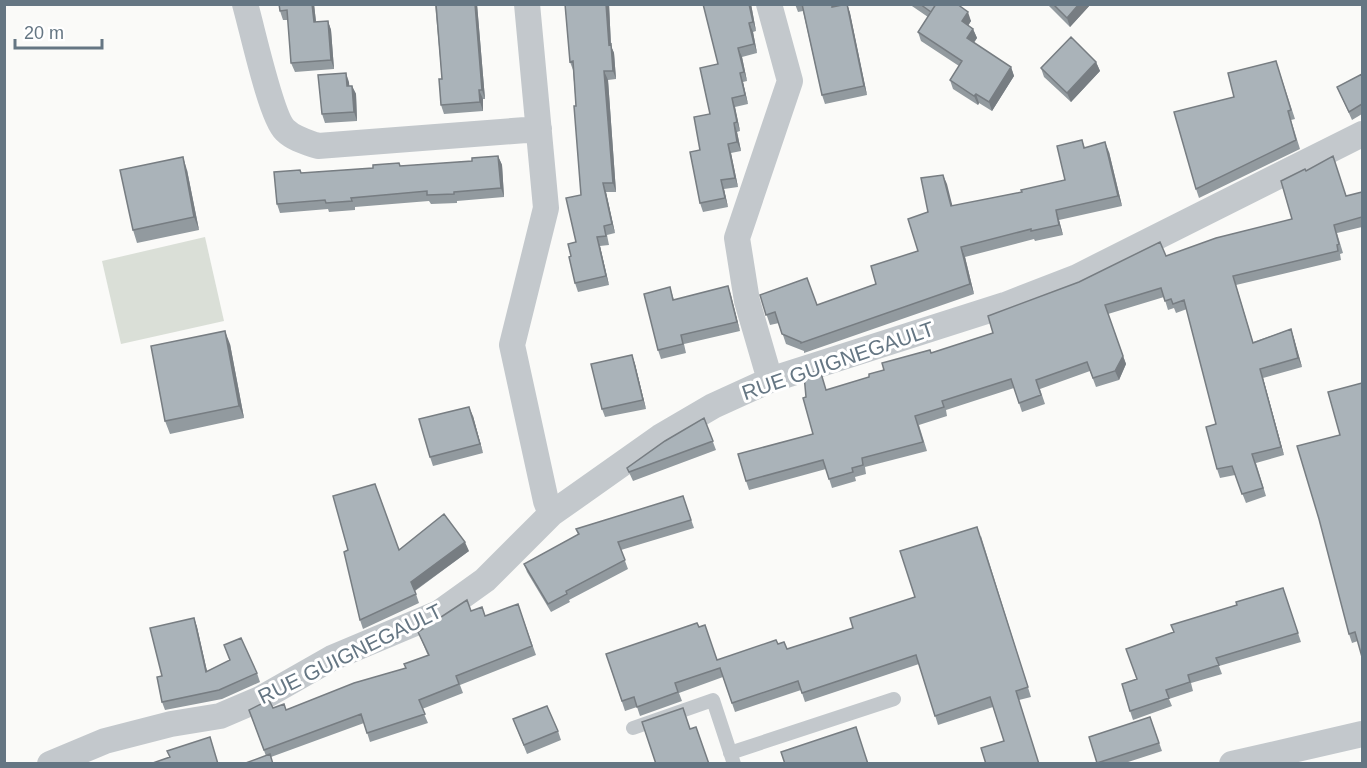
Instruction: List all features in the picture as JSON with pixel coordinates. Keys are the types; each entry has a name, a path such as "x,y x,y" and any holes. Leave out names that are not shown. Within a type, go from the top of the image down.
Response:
{"street":[{"path":"245,4 273,106 283,129 298,140 318,146 539,129"},
{"path":"527,4 546,208 512,345 546,501 551,514"},
{"path":"769,4 790,81 737,238 747,301 770,380"},
{"name":"RUE GUIGNEGAULT","path":"50,764 105,741 171,724 220,716 260,699 332,658 439,613 485,580 551,514 660,436 713,406 770,380 1005,304 1077,277 1362,134"},
{"path":"1232,764 1362,734"}],"lane":[{"path":"633,728 713,700 732,758 894,699"}],"shaded area":[{"path":"205,237 224,321 121,344 102,261"}],"building":[{"path":"279,4 312,4 314,22 328,21 331,60 291,63 287,10 280,11"},
{"path":"436,4 475,4 482,90 479,90 480,102 441,105 439,79 442,79"},
{"path":"565,4 606,4 613,71 604,71 613,183 603,183 612,224 604,226 606,236 597,237 606,276 575,283 568,244 576,242 566,198 581,195 573,61 570,62"},
{"path":"703,4 749,4 753,22 749,23 754,44 738,48 744,72 740,73 745,95 732,98 737,122 734,123 737,142 728,144 735,178 721,180 725,198 700,203 690,152 700,150 694,117 710,114 700,68 718,64"},
{"path":"802,4 832,4 832,7 847,4 864,86 822,95"},
{"path":"920,4 936,4 931,12"},
{"path":"936,4 957,4 968,12 962,21 973,29 967,38 1011,67 989,102 976,94 974,96 950,80 962,61 918,32"},
{"path":"1053,4 1079,4 1067,18"},
{"path":"1071,37 1096,62 1067,93 1041,68"},
{"path":"1276,61 1291,110 1288,111 1296,140 1196,189 1174,112 1234,97 1228,73"},
{"path":"346,73 347,86 352,86 354,112 322,114 318,75"},
{"path":"1362,74 1362,104 1349,112 1337,87"},
{"path":"1082,140 1084,148 1105,142 1118,196 1056,210 1059,225 1031,231 1031,229 961,247 970,284 801,343 782,334 775,312 766,315 760,295 807,278 817,305 876,284 871,266 918,251 908,219 928,212 921,178 943,175 951,206 1022,192 1021,190 1065,180 1057,146"},
{"path":"498,156 501,188 454,192 454,194 427,195 427,191 351,198 352,201 326,203 325,200 277,204 274,172 300,170 301,173 373,168 373,165 399,163 400,166 472,161 472,158"},
{"path":"1333,156 1346,196 1362,192 1362,217 1334,225 1339,244 1337,245 1338,251 1233,276 1253,343 1291,329 1298,358 1260,369 1281,447 1252,454 1263,488 1242,494 1232,466 1217,469 1206,427 1216,424 1184,300 1173,304 1171,299 1165,301 1161,288 1105,305 1123,356 1115,371 1093,378 1087,362 1036,380 1041,395 1019,403 1011,379 942,401 944,407 915,416 923,442 862,458 863,465 852,468 853,472 829,479 823,460 746,481 738,454 813,434 803,398 806,397 804,375 820,370 826,390 869,377 869,374 884,370 882,363 930,350 931,353 993,333 988,316 1079,282 1160,242 1166,256 1216,238 1292,219 1281,181 1305,169 1306,171"},
{"path":"183,157 194,217 133,230 120,170"},
{"path":"728,286 737,322 681,335 683,344 658,350 644,294 670,287 673,300"},
{"path":"225,331 239,406 165,421 151,346"},
{"path":"632,355 643,400 602,409 591,364"},
{"path":"1362,383 1362,657 1355,632 1349,634 1297,446 1340,435 1328,392"},
{"path":"469,407 480,444 430,457 419,419"},
{"path":"704,418 713,441 629,472 627,468 665,441"},
{"path":"375,484 399,550 444,514 465,542 411,582 416,594 360,620 344,552 348,550 333,496"},
{"path":"683,496 691,520 618,542 625,560 566,591 567,594 548,604 524,564 579,534 576,529"},
{"path":"977,527 1028,687 1016,691 1039,764 986,764 981,748 1004,741 990,697 935,716 916,655 802,693 798,681 732,703 720,668 675,683 678,692 637,707 634,697 622,701 606,654 697,623 699,627 705,625 717,660 776,640 778,644 784,642 787,649 853,628 850,618 915,597 900,551"},
{"path":"1283,588 1298,633 1216,658 1219,665 1188,675 1190,682 1166,690 1169,698 1130,711 1122,684 1137,679 1126,649 1174,632 1171,625"},
{"path":"467,600 471,611 482,607 485,616 518,604 532,646 456,676 459,684 419,700 425,714 367,733 361,714 264,750 249,710 269,700 273,708 284,704 286,710 354,683 406,668 404,664 429,655 418,632"},
{"path":"194,618 206,672 230,660 224,645 241,638 257,673 219,690 162,702 157,677 162,676 150,628"},
{"path":"547,706 558,731 524,745 513,719"},
{"path":"683,708 690,729 696,727 709,764 656,764 642,722"},
{"path":"1150,717 1159,743 1097,763 1089,737"},
{"path":"856,727 868,764 785,764 781,752"},
{"path":"210,737 218,764 150,764 170,757 167,751"},
{"path":"270,754 273,764 243,764"}]}
